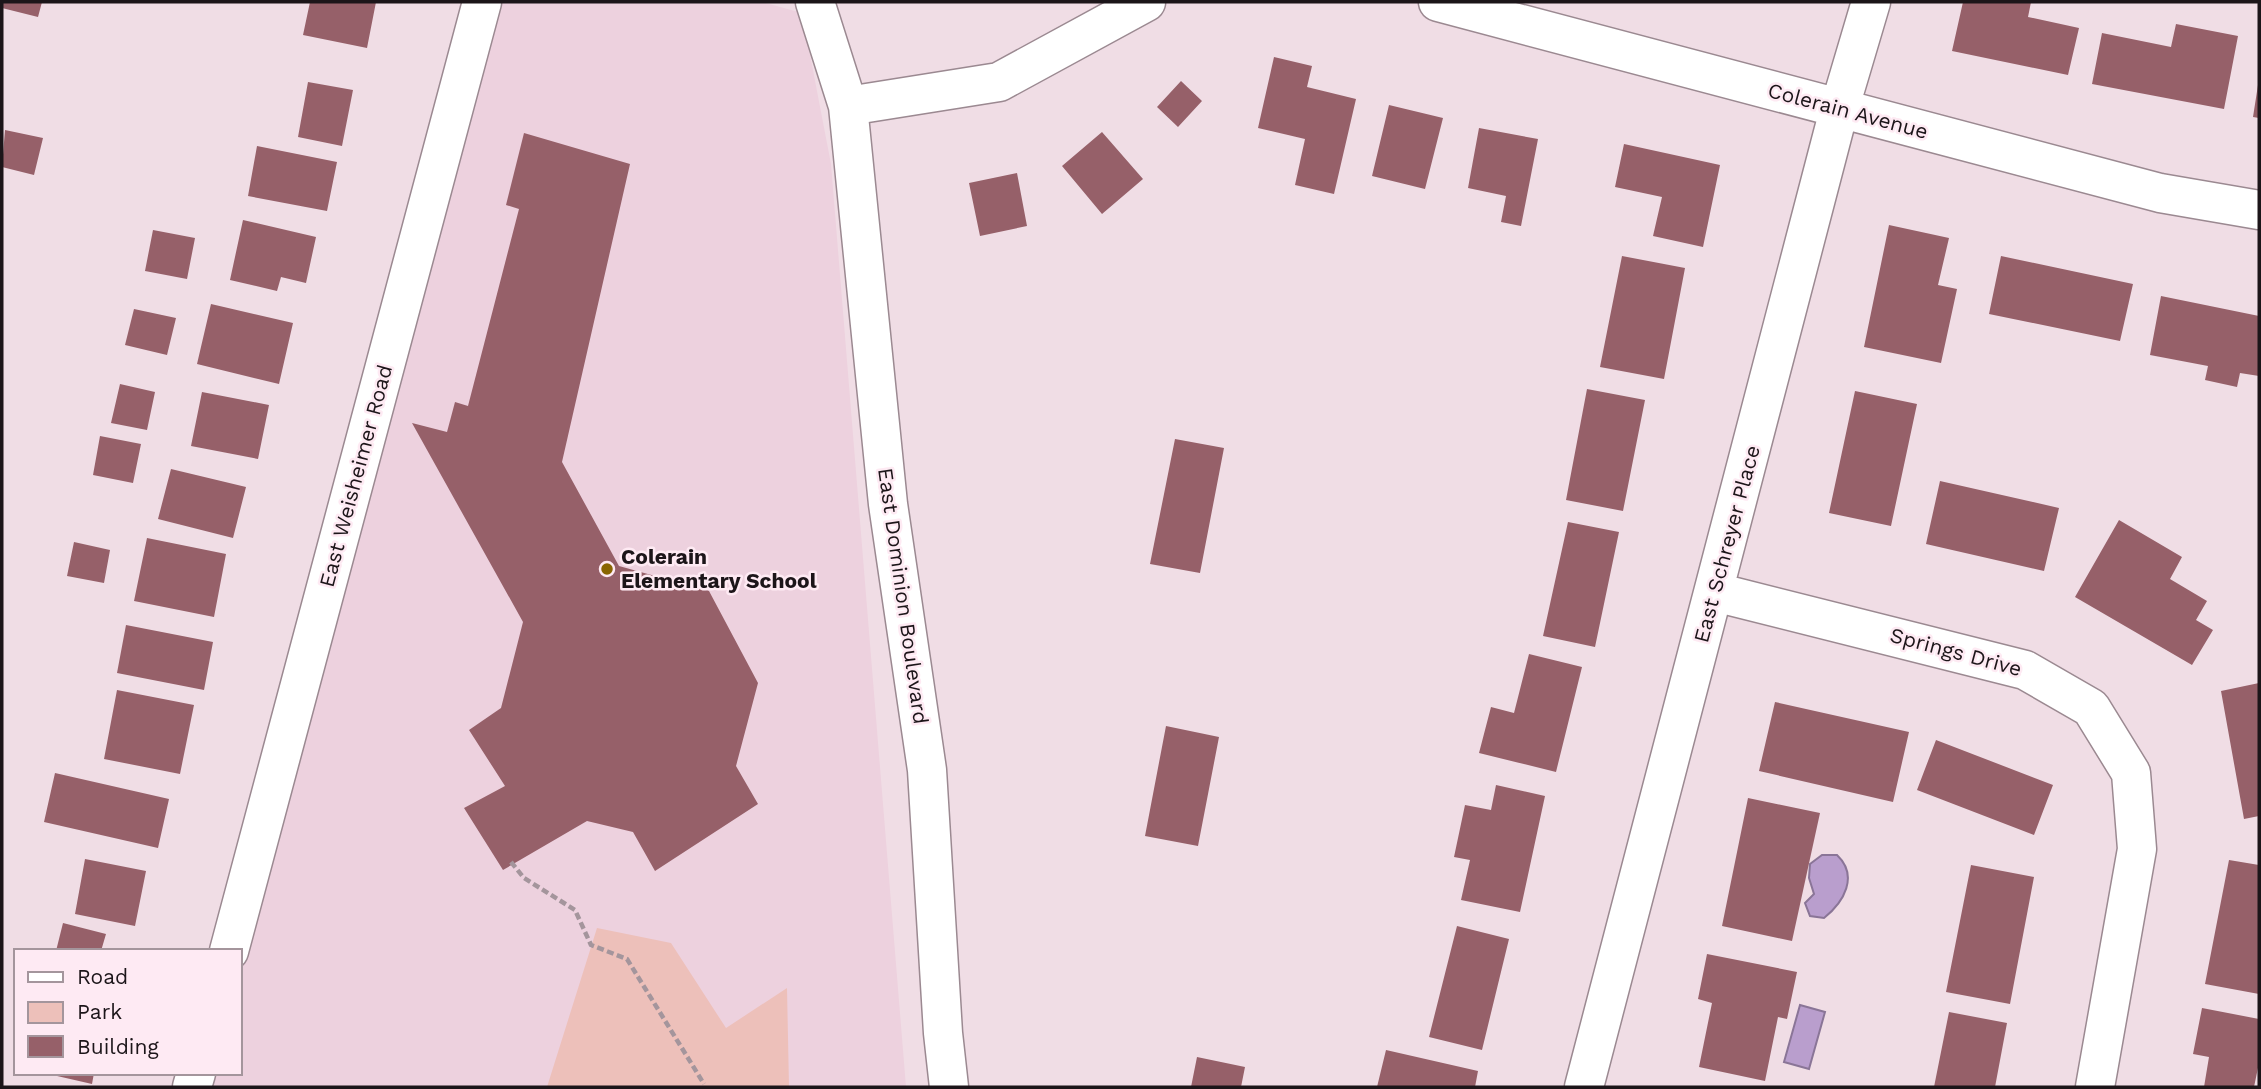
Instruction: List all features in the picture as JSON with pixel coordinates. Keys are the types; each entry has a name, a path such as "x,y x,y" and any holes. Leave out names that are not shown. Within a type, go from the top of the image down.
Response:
{"street":[{"name":"East Weisheimer Road","path":"230,949 482,2"},
{"path":"815,2 848,106 999,82 1146,2"},
{"name":"Colerain Avenue","path":"1438,2 2160,193 2259,210"},
{"name":"East Schreyer Place","path":"1584,1087 1839,110 1871,2"},
{"name":"East Dominion Boulevard","path":"848,106 888,504 927,770 943,1033 950,1087"},
{"name":"Springs Drive","path":"1714,592 2025,670 2091,708 2132,773 2137,849 2095,1087"}],"path":[{"path":"511,862 524,878 575,909 592,945 627,959 704,1084"}],"shaded area":[{"name":"Colerain Elementary School","path":"502,2 762,2 802,13 831,164 906,1087 209,1087 212,1075 242,1075 242,966"},
{"path":"1822,855 1837,855 1844,863 1848,880 1843,897 1824,918 1810,916 1805,903 1814,894 1809,878 1810,864"},
{"path":"1800,1005 1825,1012 1809,1069 1784,1062"}],"green space":[{"path":"597,928 671,943 726,1028 787,988 789,1087 547,1087"}],"building":[{"path":"2,2 42,2 38,17 2,8"},
{"path":"310,2 376,2 367,48 303,35"},
{"path":"1963,2 2031,2 2028,17 2079,28 2068,75 1952,51"},
{"path":"2176,24 2238,36 2224,109 2092,84 2102,33 2171,47"},
{"path":"1274,57 1312,66 1307,87 1356,99 1334,194 1295,185 1305,139 1258,128"},
{"path":"1181,81 1202,101 1178,127 1157,107"},
{"path":"308,82 353,90 342,146 298,137"},
{"path":"2259,85 2259,118 2253,117"},
{"path":"1389,105 1443,118 1425,189 1372,176"},
{"path":"1479,128 1538,139 1521,226 1501,222 1506,196 1468,188"},
{"path":"5,130 43,138 34,175 2,167"},
{"path":"1102,132 1143,179 1102,214 1062,166"},
{"name":"Colerain Elementary School","path":"524,133 630,164 562,462 619,566 709,591 758,683 736,766 758,804 655,871 633,832 587,821 503,870 464,808 505,786 469,730 501,708 523,622 412,423 447,432 455,402 468,406 519,209 506,205"},
{"path":"1624,144 1720,165 1703,247 1653,236 1662,197 1615,187"},
{"path":"257,146 337,162 327,211 248,196"},
{"path":"1017,173 1027,226 980,236 969,183"},
{"path":"243,220 316,237 306,283 281,277 277,291 230,280"},
{"path":"1889,225 1949,238 1938,285 1957,289 1941,363 1864,347"},
{"path":"153,230 195,238 187,279 145,271"},
{"path":"1622,256 1685,268 1664,379 1600,367"},
{"path":"2001,256 2133,284 2120,341 1989,314"},
{"path":"2161,296 2259,316 2259,376 2240,373 2237,387 2205,380 2208,366 2150,355"},
{"path":"211,304 293,323 279,384 197,364"},
{"path":"134,309 176,318 167,355 125,345"},
{"path":"120,384 155,392 147,430 111,423"},
{"path":"1587,389 1645,400 1623,511 1566,500"},
{"path":"1855,391 1917,404 1891,526 1829,513"},
{"path":"202,392 269,405 258,459 191,446"},
{"path":"100,436 141,444 133,483 93,475"},
{"path":"1175,439 1224,448 1200,573 1150,564"},
{"path":"171,469 246,487 233,538 158,519"},
{"path":"1940,481 2059,508 2044,571 1926,544"},
{"path":"2119,520 2182,557 2170,579 2207,601 2196,620 2213,630 2192,665 2075,597"},
{"path":"1568,522 1619,532 1595,647 1543,636"},
{"path":"147,538 226,554 214,617 134,601"},
{"path":"74,542 110,550 104,583 67,576"},
{"path":"126,625 213,642 204,690 117,673"},
{"path":"1529,654 1582,667 1556,772 1479,753 1491,707 1514,713"},
{"path":"2259,683 2259,816 2244,819 2221,691"},
{"path":"117,690 194,705 180,774 104,759"},
{"path":"1775,702 1909,732 1893,802 1759,771"},
{"path":"1166,726 1219,737 1198,846 1145,836"},
{"path":"1936,740 2053,785 2034,835 1917,790"},
{"path":"55,773 169,799 158,848 44,822"},
{"path":"1496,785 1545,796 1520,912 1461,900 1470,860 1454,857 1465,805 1491,810"},
{"path":"1748,798 1820,813 1792,941 1722,926"},
{"path":"85,859 146,871 135,926 75,914"},
{"path":"2229,860 2259,865 2259,994 2205,984"},
{"path":"1971,865 2034,877 2010,1004 1946,992"},
{"path":"63,923 106,934 102,949 56,949"},
{"path":"1457,926 1509,939 1482,1050 1429,1037"},
{"path":"1707,954 1797,972 1787,1019 1778,1017 1765,1081 1699,1067 1712,1003 1698,999"},
{"path":"2202,1008 2259,1019 2259,1063 2254,1087 2204,1087 2209,1057 2193,1054"},
{"path":"1949,1012 2007,1023 1995,1087 1934,1087"},
{"path":"1386,1050 1478,1071 1475,1087 1377,1087"},
{"path":"1197,1057 1245,1067 1241,1087 1191,1087"},
{"path":"53,1075 94,1075 92,1084"}],"place":[{"name":"Colerain Elementary School","path":"607,569"}]}
